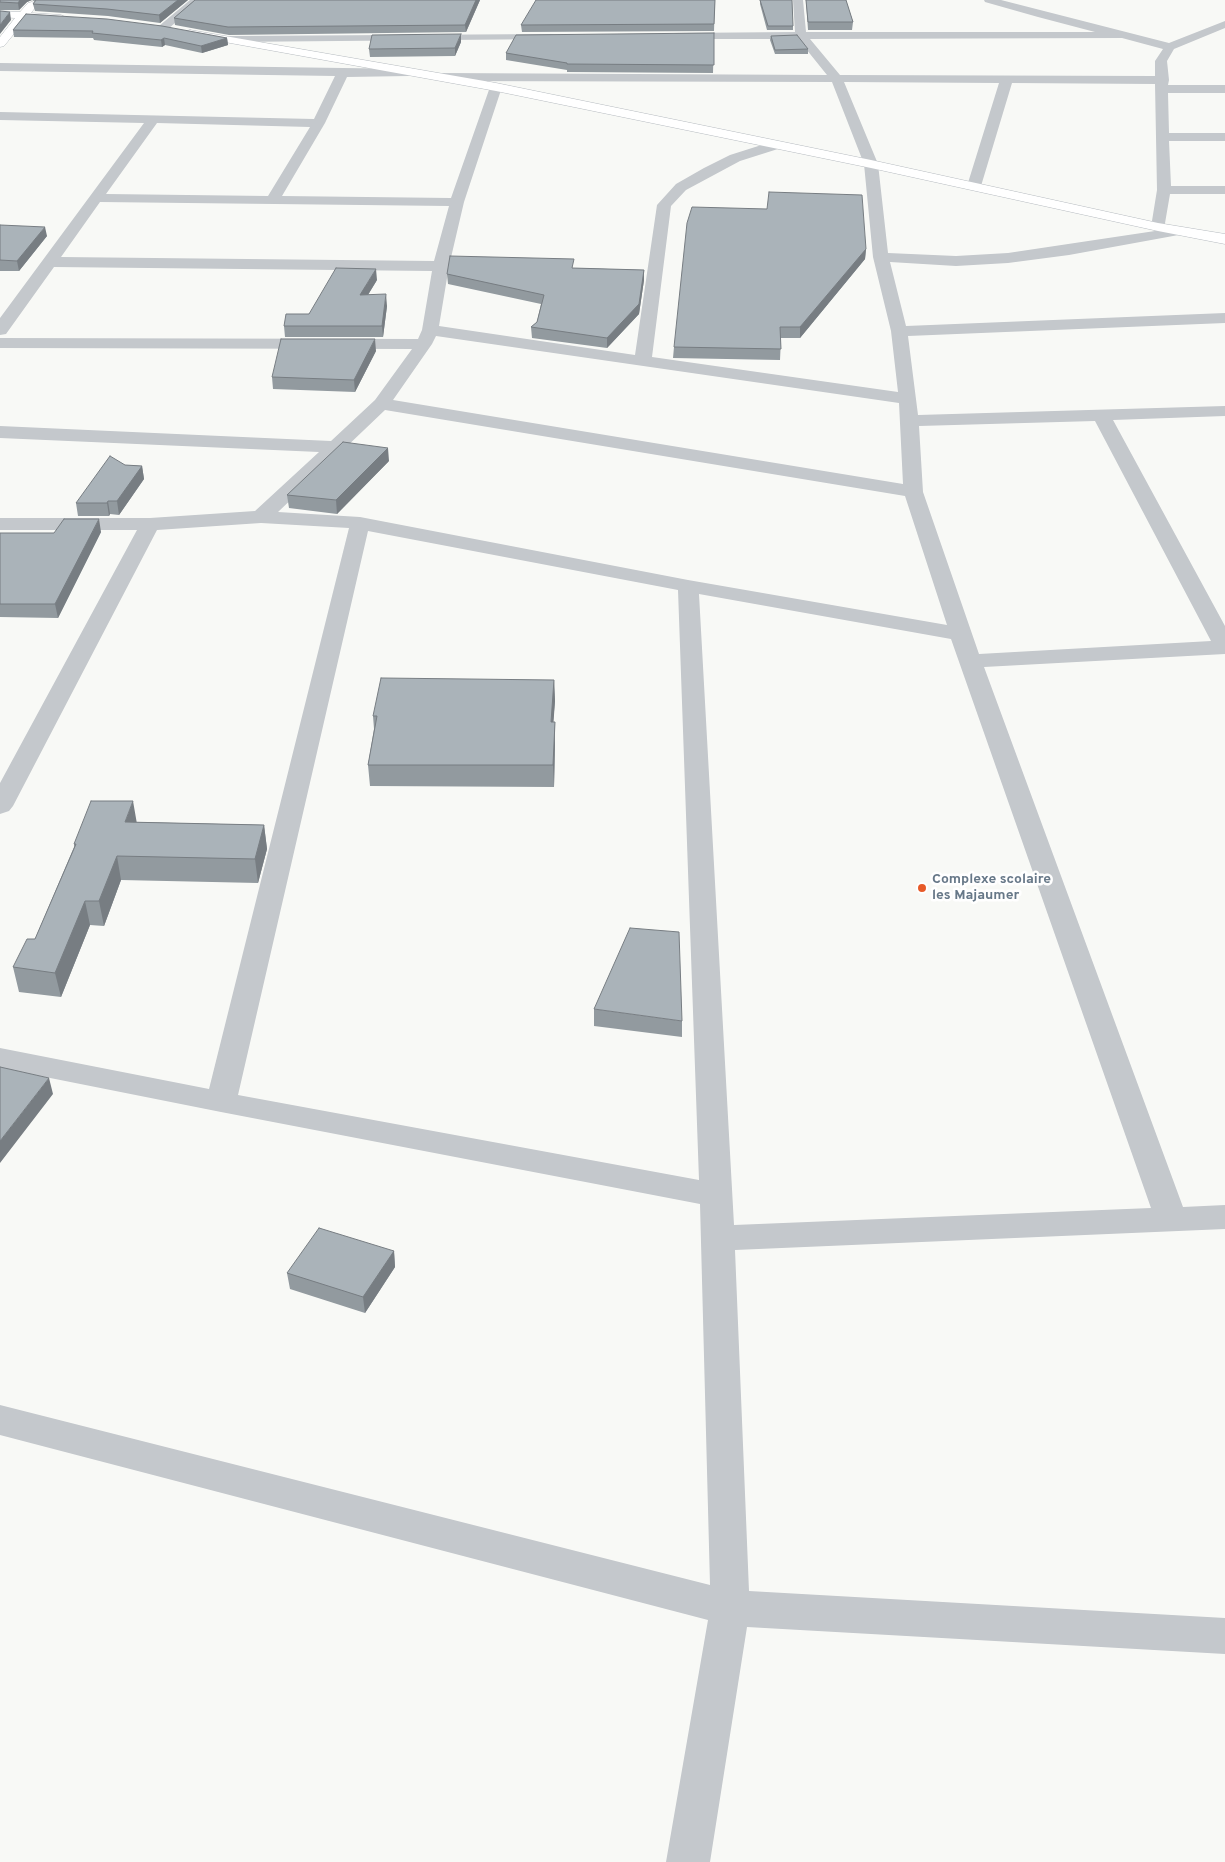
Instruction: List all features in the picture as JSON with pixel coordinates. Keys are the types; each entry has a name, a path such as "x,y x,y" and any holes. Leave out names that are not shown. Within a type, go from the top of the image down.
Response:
{"street":[{"path":"2,39 36,0"},
{"path":"798,0 801,35 837,79 871,164 881,257 899,331 909,410 913,492 970,661 1172,1218"},
{"path":"989,0 1170,47 1225,24"},
{"path":"199,1 159,28 496,87 871,164 1158,227 1225,239"},
{"path":"0,14 71,19"},
{"path":"663,36 1122,36"},
{"path":"230,39 565,37"},
{"path":"1158,227 1164,190 1162,61 1170,47"},
{"path":"0,67 343,73 408,72"},
{"path":"273,199 319,123 343,73"},
{"path":"441,77 1008,78 1163,84 1225,89"},
{"path":"974,186 1008,78"},
{"path":"260,517 381,404 427,337 441,266 457,202 496,87"},
{"path":"0,116 319,123"},
{"path":"0,330 153,120"},
{"path":"1164,137 1225,137"},
{"path":"643,361 664,205 681,187 709,171 735,158 776,146"},
{"path":"1164,190 1225,190"},
{"path":"96,198 457,202"},
{"path":"881,257 956,261 1008,258 1069,250 1179,231"},
{"path":"50,262 441,266"},
{"path":"899,331 1225,318"},
{"path":"0,343 427,337 643,361 909,410 1101,414 1225,411"},
{"path":"381,404 913,492"},
{"path":"970,661 1225,647 1101,414"},
{"path":"0,432 334,447"},
{"path":"0,524 150,524 260,517 360,523 688,586 961,634"},
{"path":"221,1102 360,523"},
{"path":"0,806 150,524"},
{"path":"688,586 718,1238 730,1608 688,1862"},
{"path":"0,1058 221,1102 716,1195"},
{"path":"718,1238 1225,1217"},
{"path":"0,1420 730,1608 1225,1636"}],"building":[{"path":"0,0 20,0 18,3 0,2"},
{"path":"36,0 178,0 159,15 33,4"},
{"path":"195,0 476,0 465,25 228,27 174,18"},
{"path":"536,0 715,0 714,24 521,25"},
{"path":"760,0 792,0 793,26 768,26"},
{"path":"806,0 846,0 853,22 808,22"},
{"path":"0,11 10,12 0,25"},
{"path":"26,14 107,19 162,26 227,38 201,46 164,38 161,40 92,33 93,31 13,30"},
{"path":"714,33 714,65 567,64 506,53 516,35"},
{"path":"461,34 455,48 369,49 372,35"},
{"path":"797,35 808,49 775,50 771,36"},
{"path":"769,192 862,195 866,249 800,327 780,327 781,349 674,347 687,223 692,207 767,209"},
{"path":"0,225 45,227 17,261 0,260"},
{"path":"450,256 574,259 572,268 644,270 639,304 607,338 531,327 537,322 544,295 447,274"},
{"path":"336,268 376,269 360,295 386,294 382,326 284,326 286,314 309,314"},
{"path":"281,339 375,339 354,380 272,377"},
{"path":"343,442 388,448 336,500 287,495"},
{"path":"110,456 125,465 142,466 117,501 108,501 107,503 76,503"},
{"path":"64,519 99,519 55,604 0,604 0,533 54,533"},
{"path":"381,678 554,680 551,722 555,722 553,765 368,765 377,716 373,716"},
{"path":"91,801 133,801 125,822 264,825 255,859 117,856 99,901 85,901 55,973 13,967 27,939 35,939 76,844 74,844"},
{"path":"630,928 679,932 682,1021 594,1009"},
{"path":"0,1067 49,1078 0,1141"},
{"path":"319,1228 394,1251 363,1297 287,1273"}],"place":[{"name":"Complexe scolaire les Majaumer","path":"922,888"}]}
